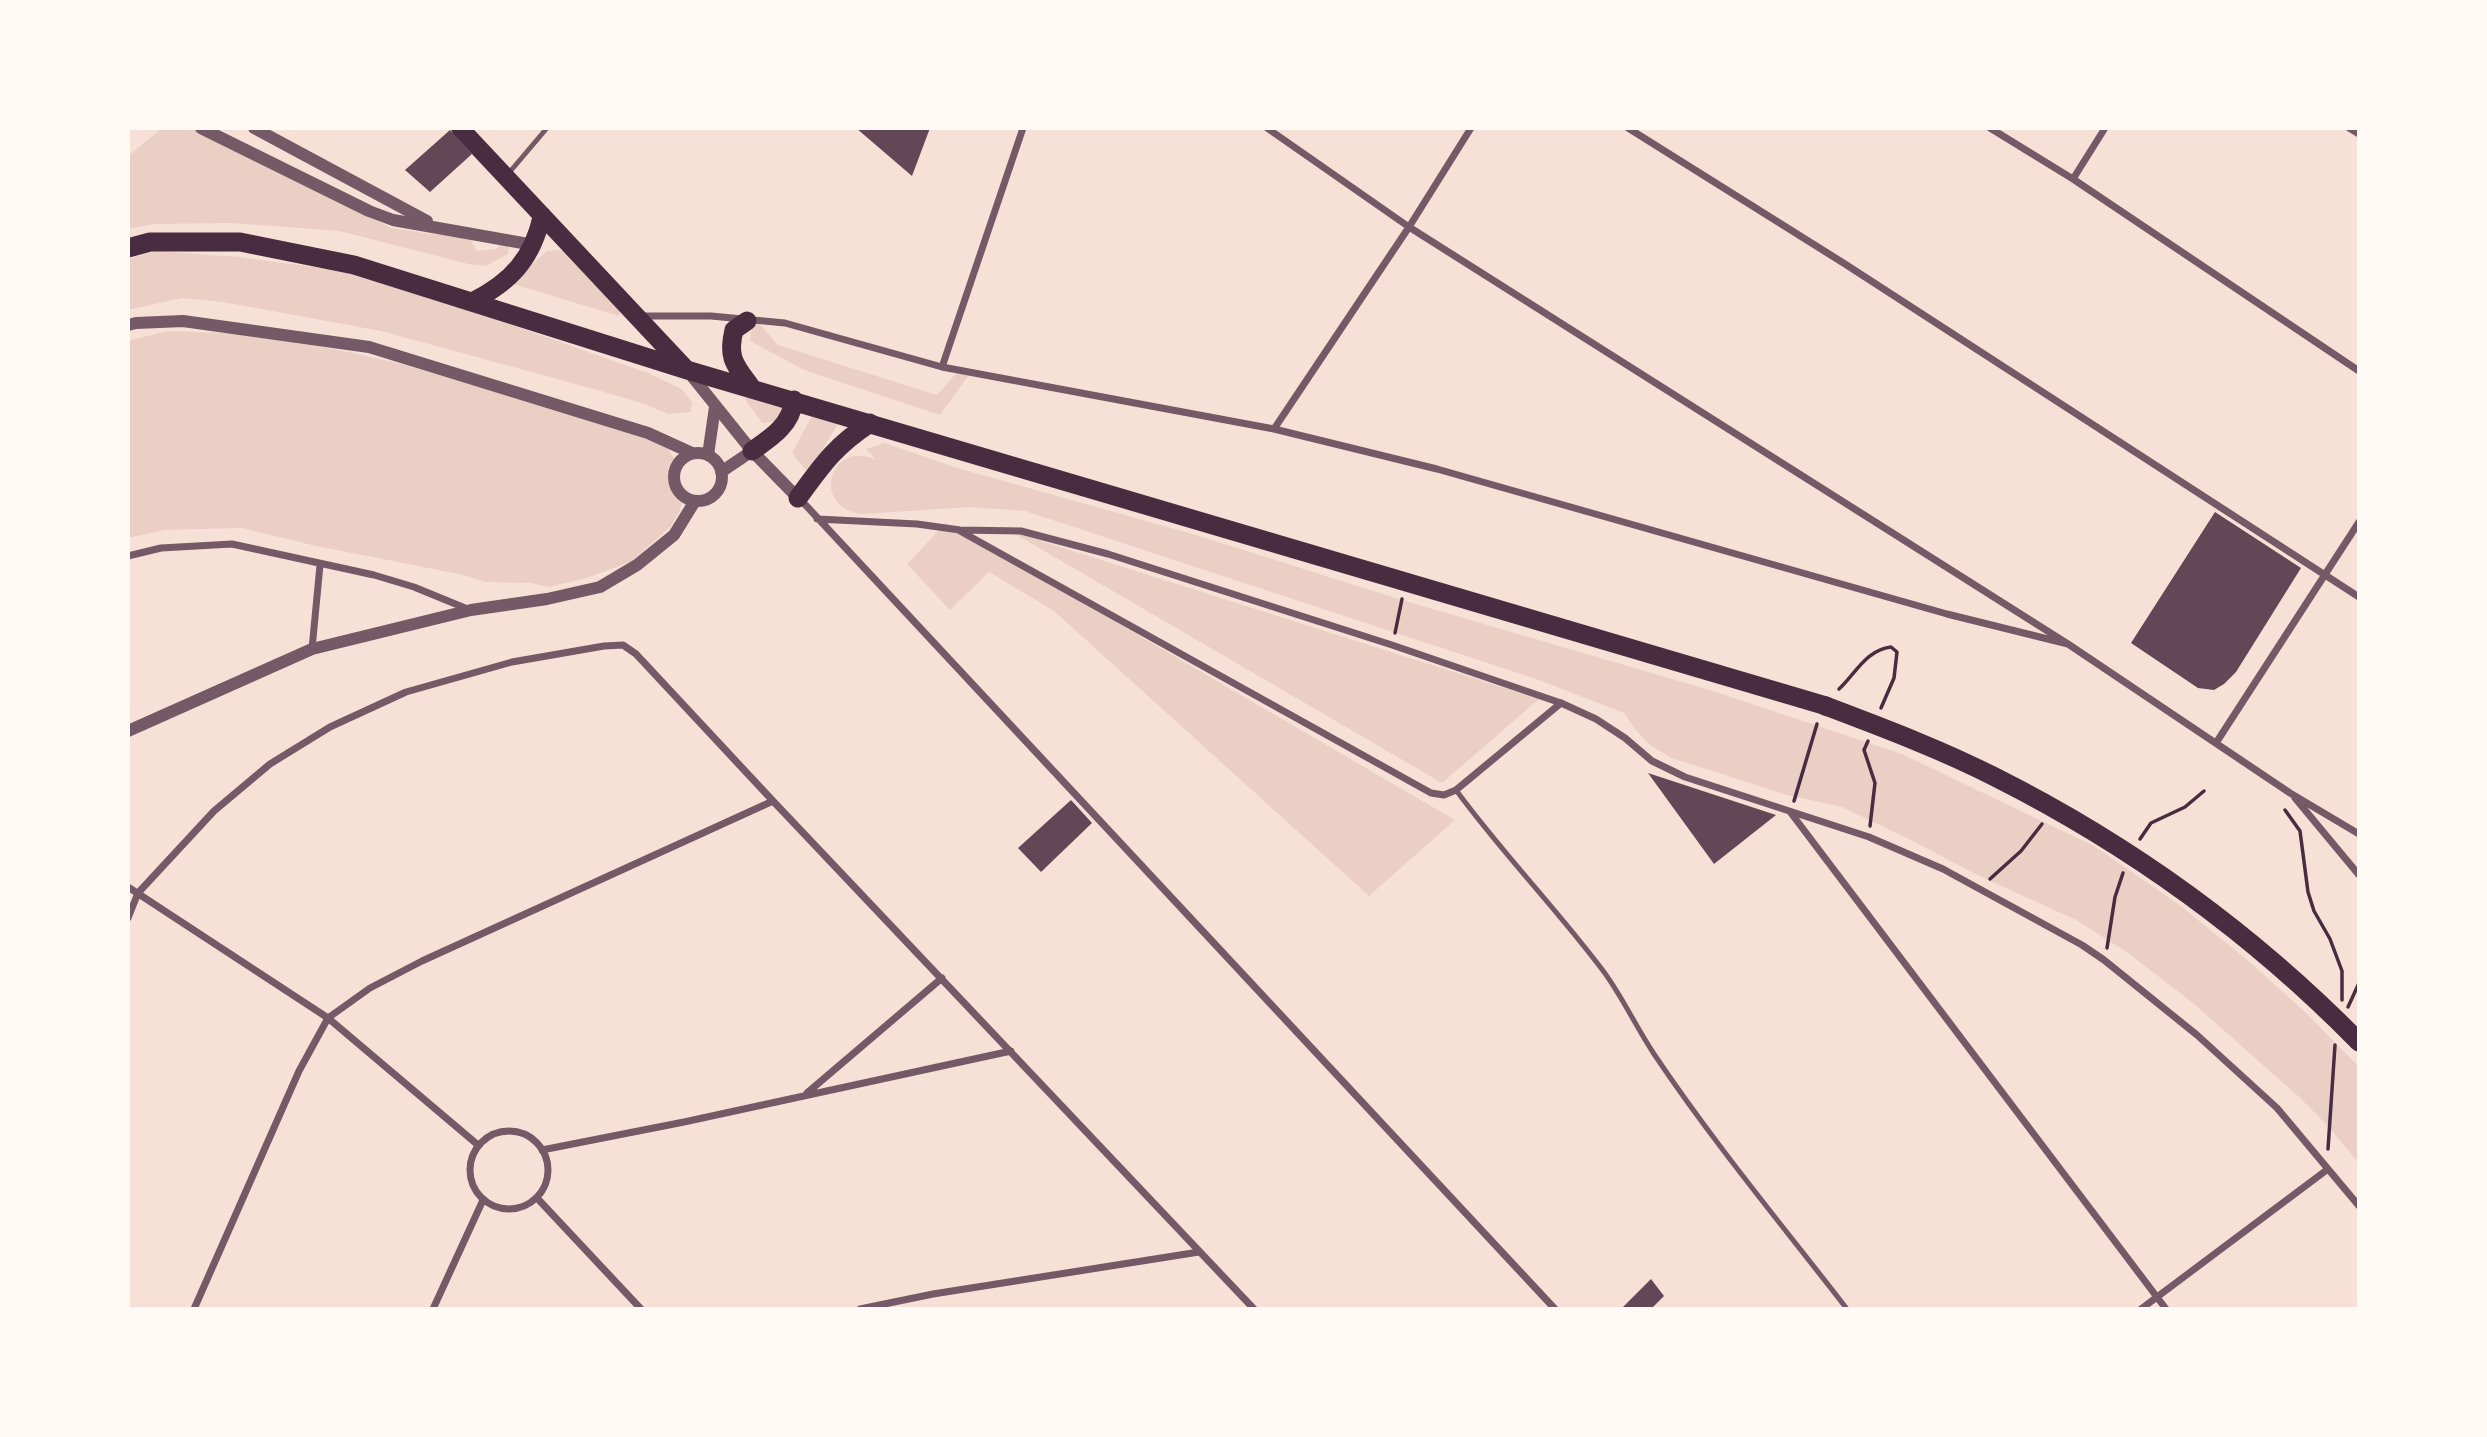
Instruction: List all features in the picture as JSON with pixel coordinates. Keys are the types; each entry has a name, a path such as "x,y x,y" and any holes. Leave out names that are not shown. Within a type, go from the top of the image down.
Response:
{"highway":[{"path":"128,248 150,242 240,242 354,265 687,370 1823,705 1992,776 2054,808 2129,853 2238,932 2277,964 2359,1042"},
{"path":"747,321 734,330 730,348 737,368 751,387"},
{"path":"752,451 786,424 793,410 794,400"},
{"path":"799,498 833,451 870,423"}],"main road":[{"path":"460,128 687,370"},
{"path":"473,301 502,283 522,264 534,245 542,215"}],"street":[{"path":"201,128 217,131 369,211 393,220 534,245"},
{"path":"254,128 436,226"},
{"path":"942,366 1023,128"},
{"path":"1267,128 1409,227 2068,644 2290,793 2359,834"},
{"path":"1274,429 1409,227 1471,128"},
{"path":"1628,128 1868,279 2359,597"},
{"path":"1990,128 2073,178 2359,371"},
{"path":"2073,178 2105,128"},
{"path":"2349,128 2359,134"},
{"path":"636,316 711,316 785,323 942,366 1274,429 1437,469 1935,611 2068,644"},
{"path":"128,325 183,321 369,347 648,433 692,453 708,455 717,461 721,483 715,493 706,499 695,501 684,497 677,489 674,478 676,467 682,458 692,453"},
{"path":"687,370 752,451 799,498 1555,1309"},
{"path":"708,455 715,407"},
{"path":"721,472 752,451"},
{"path":"128,731 312,649 471,610 547,599 600,587 637,565 674,535 695,501"},
{"path":"817,519 917,524 960,530 1021,531 1064,541 1392,645 1561,703 1596,719 1625,738 1652,761 1685,777 1869,838 1943,869 2082,945 2197,1035 2277,1108 2359,1206"},
{"path":"2216,743 2359,522"},
{"path":"960,530 1431,793 1444,796 1456,790 1561,703"},
{"path":"128,556 162,548 232,544 374,575 414,587 471,610"},
{"path":"312,649 320,565"},
{"path":"128,918 138,893 214,811 270,764 330,727 419,688 512,662 623,645 636,654 1254,1309"},
{"path":"2290,793 2359,875"},
{"path":"194,1309 299,1071 328,1018 370,988 422,961 773,801"},
{"path":"1790,813 2166,1309"},
{"path":"128,887 328,1018 478,1145"},
{"path":"806,1094 942,978"},
{"path":"542,1150 1011,1051"},
{"path":"499,1132 524,1133 542,1150 547,1162 545,1188 528,1205 516,1209 493,1206 475,1191 470,1179 472,1155 478,1145 488,1137 499,1132"},
{"path":"2141,1309 2328,1169"},
{"path":"537,1198 641,1309"},
{"path":"433,1309 483,1200"},
{"path":"860,1309 959,1290 1199,1252"}],"lane":[{"path":"506,176 547,128"},
{"path":"1456,790 1488,834 1604,972 1675,1084 1847,1309"}],"path":[{"path":"1392,645 1404,583"},
{"path":"1790,813 1823,705 1868,656 1878,649 1891,647 1897,652 1894,678 1864,750 1875,783 1869,838"},
{"path":"2104,960 2115,897 2129,853 2151,823 2185,807 2204,791"},
{"path":"1982,890 1994,873 2021,851 2054,808"},
{"path":"2284,809 2300,831 2308,892 2342,971 2340,1023 2335,1041 2330,1098 2328,1169"}],"shaded area":[{"path":"162,128 210,128 391,228 468,236 477,251 497,249 501,241 509,243 508,254 486,266 468,264 340,231 232,223 154,224 128,229 128,156"},
{"path":"155,251 239,257 336,270 421,293 648,373 682,389 692,403 691,412 668,414 642,403 381,331 223,302 182,298 128,310 128,259"},
{"path":"547,251 572,252 622,308 619,316 510,283"},
{"path":"757,321 778,345 937,395 960,369 971,372 940,415 804,370 750,341"},
{"path":"167,331 253,334 353,353 401,364 658,438 675,460 683,495 680,510 672,525 632,561 590,577 549,587 531,583 486,582 242,528 164,530 128,538 128,341"},
{"path":"748,392 787,404 776,422 762,423 745,399"},
{"path":"813,414 841,419 808,473 792,453"},
{"path":"885,443 954,467 1196,535 1402,600 1713,691 1902,754 2094,846 2178,904 2245,958 2303,1010 2359,1067 2359,1163 2298,1096 2194,1004 2128,953 2076,920 1975,874 1842,807 1787,795 1672,758 1651,746 1624,713 1536,679 1025,511 970,507 863,514 846,509 836,500 831,488 832,476 837,466 847,458 860,456 876,460 866,449"},
{"path":"946,523 1455,820 1369,896 1054,611 989,572 950,610 907,564"},
{"path":"1010,531 1539,699 1442,783"}],"building":[{"path":"856,128 930,128 912,176"},
{"path":"450,130 472,154 430,192 405,170"},
{"path":"2215,512 2301,568 2236,672 2214,690 2198,688 2131,643"},
{"path":"1648,773 1776,815 1714,864"},
{"path":"1071,800 1092,823 1041,872 1018,848"},
{"path":"1651,1279 1664,1296 1651,1309 1621,1309"}]}
